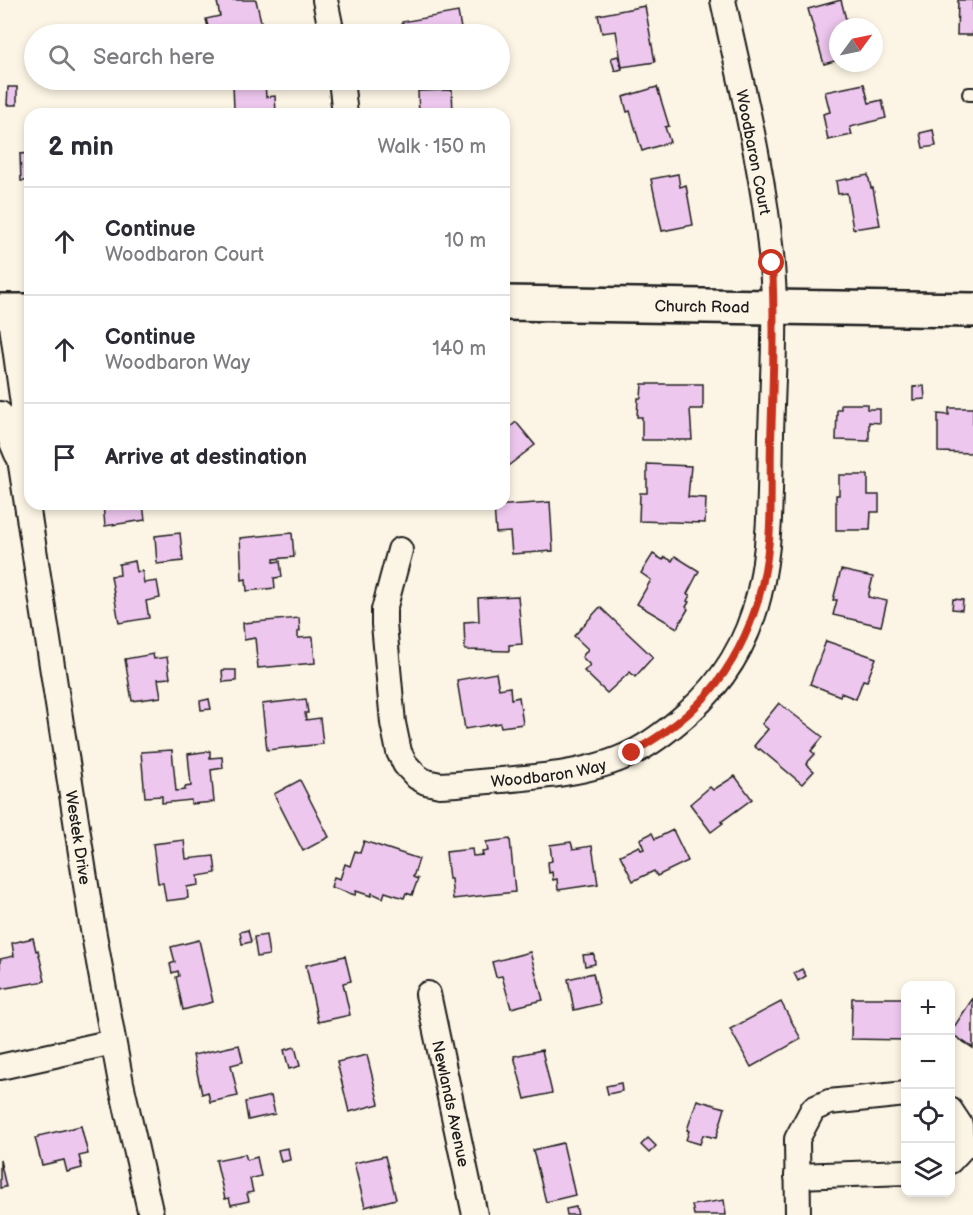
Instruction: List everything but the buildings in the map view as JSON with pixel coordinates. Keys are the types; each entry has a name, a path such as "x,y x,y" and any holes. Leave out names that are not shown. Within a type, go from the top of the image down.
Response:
{"main road":[{"name":"Church Road","path":"510,303 973,310"}],"street":[{"path":"325,0 330,24"},
{"name":"Woodbaron Court","path":"723,0 763,192 771,253 774,306"},
{"path":"342,90 344,108"},
{"name":"Woodbaron Way","path":"400,550 384,610 384,624 393,723 399,752 405,765 417,777 440,785 582,771 632,753 668,730 702,701 726,673 741,647 755,612 763,583 769,541 774,306"},
{"name":"Westek Drive","path":"13,311 23,404 20,459 24,485"},
{"name":"Westek Drive","path":"0,414 20,459"},
{"name":"Westek Drive","path":"28,510 92,924 113,1042 151,1215"},
{"name":"Newlands Avenue","path":"428,994 476,1215"},
{"path":"0,1067 113,1042"},
{"path":"798,1215 797,1139 813,1109 829,1102 901,1095"},
{"path":"955,1117 960,1125 962,1148 955,1156"},
{"path":"797,1176 901,1172"}],"route":[{"path":"632,753 668,730 702,701 726,673 741,647 755,612 763,583 769,541 774,306 772,263"}]}
